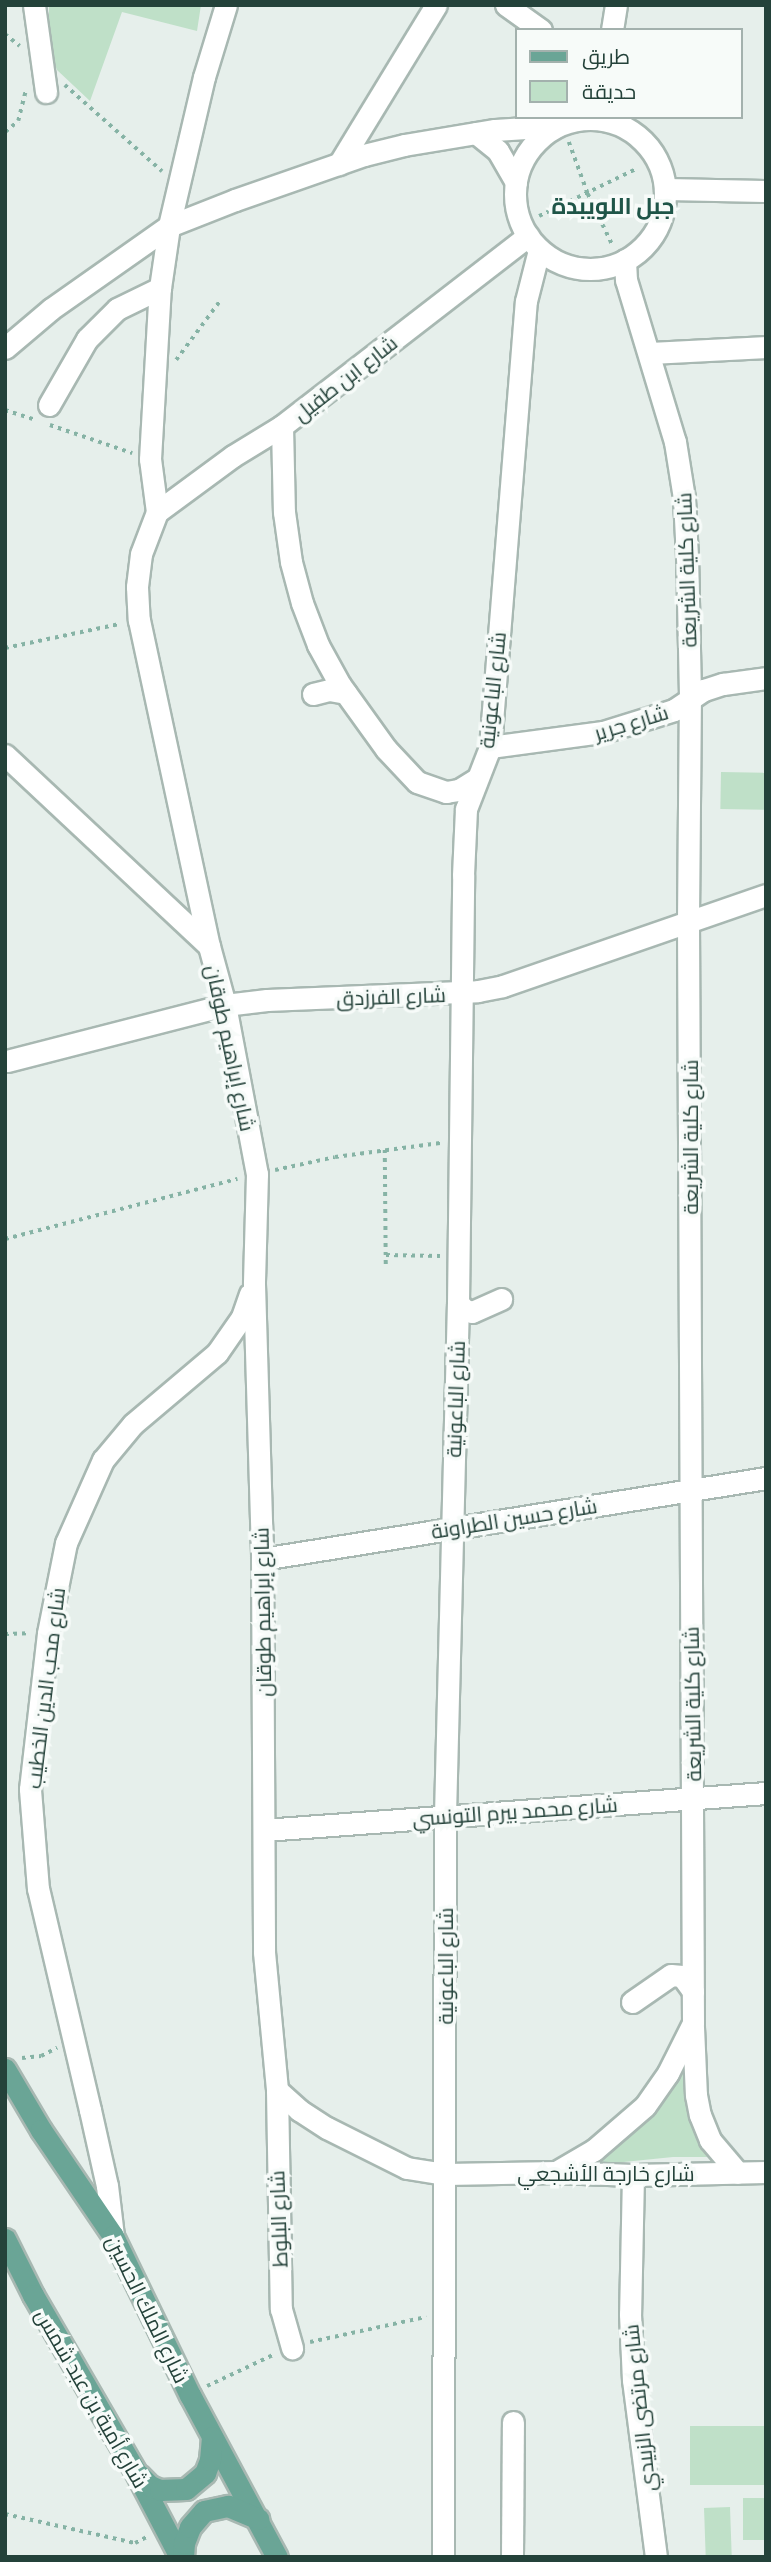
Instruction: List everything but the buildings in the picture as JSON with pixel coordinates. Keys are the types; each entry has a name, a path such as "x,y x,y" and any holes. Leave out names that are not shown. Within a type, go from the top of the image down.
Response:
{"main road":[{"name":"شارع الملك الحسين","path":"10,2064 41,2130 113,2236 212,2437 277,2557"},
{"path":"5,2089 41,2130"},
{"name":"شارع أمية بن عبد شمس","path":"5,2239 33,2295 182,2557"},
{"path":"5,2259 33,2295"},
{"path":"135,2471 150,2486 160,2490 186,2488 205,2473 210,2460 212,2437"},
{"path":"182,2557 190,2527 205,2511 228,2507 258,2519"}],"street":[{"path":"34,5 45,85"},
{"path":"157,512 150,459 160,288 169,226 204,77 226,5"},
{"path":"340,164 436,5"},
{"path":"506,5 538,28"},
{"path":"612,28 616,5"},
{"path":"592,119 541,136 526,153 516,182 518,217 533,243 560,263 583,269 606,267 619,252 646,244 658,226 665,190 657,159 641,139 620,125 599,119"},
{"path":"5,348 51,309 169,226 340,164 404,145 476,133 567,126"},
{"path":"476,133 498,151 516,182"},
{"path":"665,190 766,191"},
{"name":"شارع ابن طفيل","path":"157,512 233,456 282,426 533,243"},
{"name":"شارع الباعونية","path":"443,2557 445,1815 450,1528 458,1303 458,1141 466,809 490,747 533,243"},
{"name":"شارع كلية الشريعة","path":"619,252 651,353 681,471 690,696 688,920 693,1489 693,2023 696,2095 700,2115 710,2140 738,2173"},
{"path":"49,405 87,339 117,309 160,288"},
{"path":"651,353 766,347"},
{"path":"282,426 284,513 291,562 302,603 318,645 345,693 386,749 417,782 446,792 459,790 475,780"},
{"name":"شارع إبراهيم طوقان","path":"157,512 141,554 137,587 139,620 209,946 225,1005 257,1174 254,1284 262,1559 264,1952 277,2090"},
{"name":"شارع جرير","path":"490,747 603,732 674,710 690,696 723,684 766,678"},
{"path":"313,694 329,690 345,693"},
{"name":"شارع إبراهيم طوقان","path":"5,755 209,946"},
{"name":"شارع الفرزدق","path":"7,1060 225,1005 267,1000 461,994 503,986 766,895"},
{"name":"شارع محب الدين الخطيب","path":"113,2236 107,2186 38,1889 30,1789 48,1633 66,1543 103,1460 132,1424 217,1353 242,1317 254,1284"},
{"path":"458,1303 465,1310 472,1312 501,1299"},
{"name":"شارع حسين الطراونة","path":"262,1559 766,1478"},
{"name":"شارع محمد بيرم التونسي","path":"264,1830 766,1793"},
{"path":"632,2002 671,1975 682,1976 693,1991"},
{"name":"شارع كلية الشريعة","path":"556,2172 594,2150 645,2106 668,2073 693,2023"},
{"path":"277,2090 299,2110 370,2151 407,2168 446,2174"},
{"name":"شارع البلوط","path":"277,2090 281,2309 292,2348"},
{"name":"شارع خارجة الأشجعي","path":"446,2174 556,2172 633,2175 766,2172"},
{"name":"شارع مرتضى الزبيدي","path":"633,2175 630,2314 633,2380 656,2557"},
{"path":"512,2557 513,2422"}],"path":[{"path":"5,132 18,121 45,85 180,186"},
{"path":"567,126 588,194 619,252"},
{"path":"539,216 638,168"},
{"path":"174,363 219,302"},
{"path":"5,410 150,459"},
{"path":"5,648 139,620"},
{"path":"5,1239 89,1214 257,1174 384,1150 458,1141"},
{"path":"384,1150 386,1265"},
{"path":"386,1255 458,1256"},
{"path":"10,2064 55,2050 73,2035"},
{"path":"379,2326 444,2313"},
{"path":"5,2514 135,2543 165,2528"}],"green space":[{"path":"49,5 201,5 197,31 122,12 90,101 57,70 49,49"},
{"path":"721,772 766,773 765,810 720,809"},
{"path":"686,2064 688,2113 712,2157 673,2157 594,2165 656,2110"},
{"path":"690,2426 766,2426 766,2485 690,2485"},
{"path":"743,2498 766,2498 766,2540 743,2540"},
{"path":"730,2507 732,2557 706,2557 704,2508"}],"district":[{"name":"جبل اللويبدة","path":"613,205"}]}
